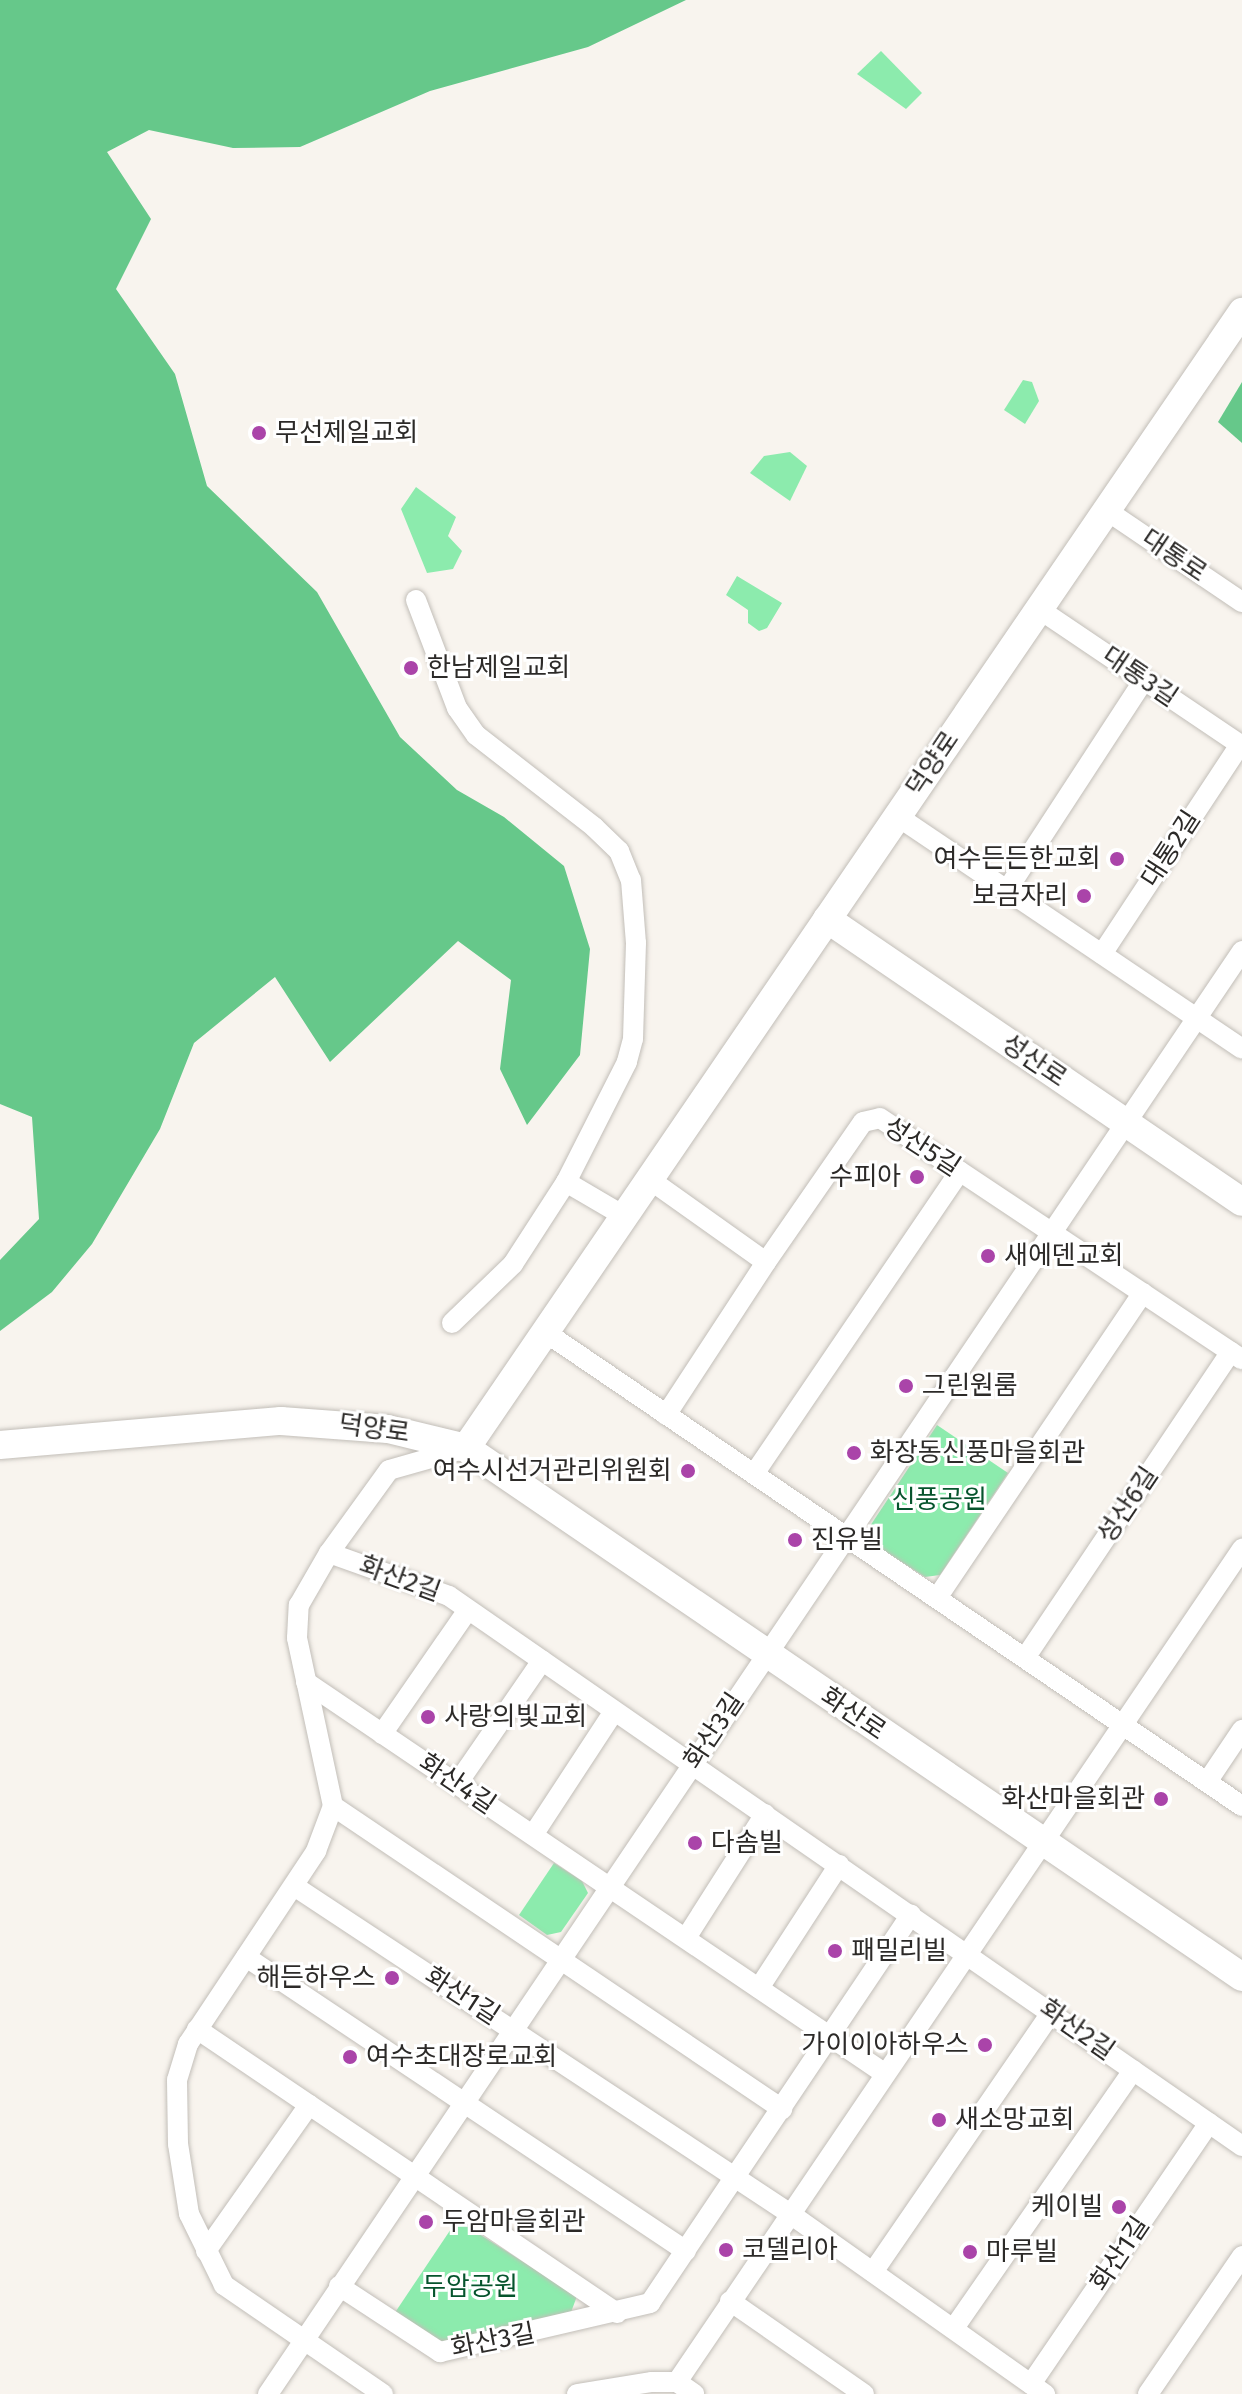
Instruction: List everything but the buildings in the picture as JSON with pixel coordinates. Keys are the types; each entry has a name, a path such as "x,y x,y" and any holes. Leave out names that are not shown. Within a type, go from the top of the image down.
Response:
{"street":[{"name":"덕양로","path":"0,1445 281,1421 388,1429 466,1448 1242,312"},
{"name":"대통로","path":"1106,510 1242,602"},
{"path":"416,600 457,708 476,735 594,827 619,851 631,880 636,943 633,1039 627,1062 566,1182 513,1264 452,1323"},
{"name":"대통3길","path":"1039,609 1241,745"},
{"path":"1007,890 1144,680"},
{"name":"대통2길","path":"1102,954 1241,745"},
{"path":"897,816 1242,1049"},
{"name":"성산로","path":"827,919 1242,1202"},
{"path":"845,1536 1242,951"},
{"name":"성산5길","path":"766,1262 871,1116 960,1171 1237,1356"},
{"path":"754,1474 960,1171"},
{"path":"649,1179 766,1262 666,1415"},
{"path":"566,1182 624,1216"},
{"path":"937,1598 1143,1293"},
{"path":"545,1332 1242,1806"},
{"name":"성산6길","path":"1025,1658 1237,1356"},
{"path":"383,2394 303,2338 232,2294 206,2251 189,2214 178,2144 177,2080 197,2029 316,1851 333,1806 297,1638 299,1605 329,1553 389,1470 466,1448"},
{"name":"화산로","path":"466,1448 1040,1843 1242,1977"},
{"name":"화산3길","path":"268,2394 845,1536"},
{"path":"677,2382 1121,1723 1242,1549"},
{"name":"화산2길","path":"329,1553 429,1586 468,1610 1242,2146"},
{"name":"화산2길","path":"382,1734 468,1610"},
{"path":"457,1784 542,1661"},
{"name":"화산4길","path":"306,1682 609,1886"},
{"path":"533,1835 614,1711"},
{"path":"1207,1782 1242,1730"},
{"path":"333,1806 782,2109"},
{"path":"686,1938 765,1814"},
{"path":"759,1988 839,1865"},
{"name":"화산1길","path":"294,1886 789,2213 1038,2389 1209,2123"},
{"path":"609,1886 884,2073"},
{"path":"737,2179 911,1915"},
{"path":"246,1957 686,2251"},
{"path":"873,2272 1051,2013"},
{"path":"197,2029 617,2313"},
{"path":"954,2328 1133,2070"},
{"path":"206,2251 309,2105"},
{"name":"화산3길","path":"339,2286 440,2352 617,2313 650,2303 737,2179"},
{"path":"1148,2394 1242,2256"},
{"path":"730,2301 864,2394"},
{"path":"577,2394 677,2382 694,2394"}],"green space":[{"path":"0,0 686,0 588,47 430,91 300,147 233,148 149,130 107,152 151,219 116,289 175,374 207,486 317,592 400,737 457,790 504,817 564,866 590,949 580,1055 527,1125 500,1069 511,980 458,941 330,1062 275,977 194,1043 160,1129 92,1244 52,1292 0,1331 0,1260 39,1219 32,1117 0,1104"},
{"path":"881,51 922,93 906,109 857,74"},
{"path":"1023,380 1032,382 1039,401 1025,424 1004,410"},
{"path":"1242,382 1242,443 1218,422"},
{"path":"790,452 807,466 790,501 750,473 764,456"},
{"path":"416,487 456,517 448,536 462,551 453,569 427,573 401,509"},
{"path":"737,576 782,603 767,628 759,631 748,623 748,610 726,595"},
{"name":"신풍공원","path":"937,1425 1008,1473 940,1575 925,1577 871,1542 870,1526"},
{"path":"554,1863 582,1881 588,1893 561,1932 547,1935 519,1915"},
{"name":"두암공원","path":"457,2220 577,2296 570,2315 446,2342 433,2339 394,2314"}],"place":[{"name":"무선제일교회","path":"259,433"},
{"name":"한남제일교회","path":"411,668"},
{"name":"여수든든한교회","path":"1117,859"},
{"name":"보금자리","path":"1084,896"},
{"name":"수피아","path":"917,1177"},
{"name":"새에덴교회","path":"988,1256"},
{"name":"그린원룸","path":"906,1386"},
{"name":"화장동신풍마을회관","path":"854,1453"},
{"name":"여수시선거관리위원회","path":"688,1471"},
{"name":"진유빌","path":"795,1540"},
{"name":"사랑의빛교회","path":"428,1717"},
{"name":"화산마을회관","path":"1161,1799"},
{"name":"다솜빌","path":"695,1843"},
{"name":"패밀리빌","path":"835,1951"},
{"name":"해든하우스","path":"392,1978"},
{"name":"가이이아하우스","path":"985,2045"},
{"name":"여수초대장로교회","path":"350,2057"},
{"name":"새소망교회","path":"939,2120"},
{"name":"케이빌","path":"1119,2207"},
{"name":"두암마을회관","path":"426,2222"},
{"name":"코델리아","path":"726,2250"},
{"name":"마루빌","path":"970,2252"}]}
